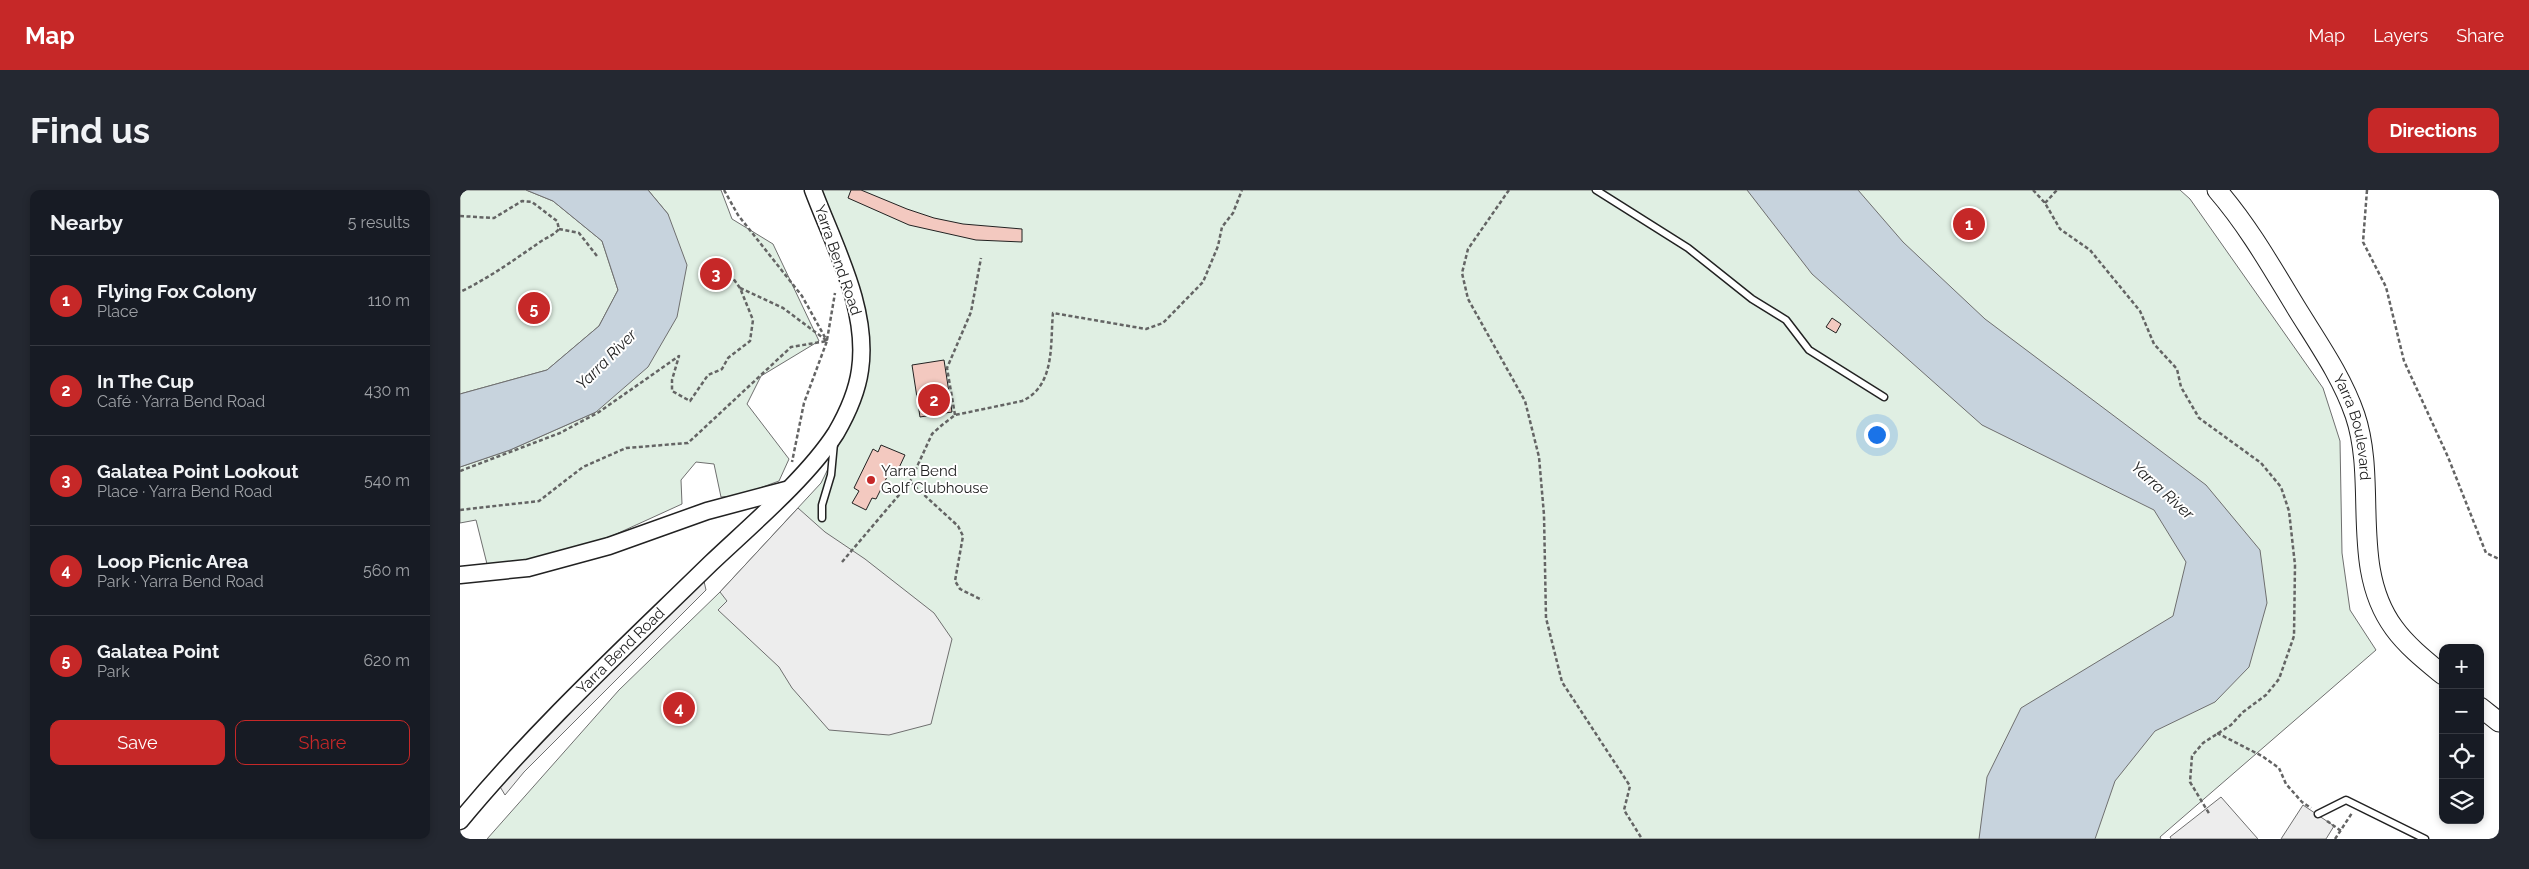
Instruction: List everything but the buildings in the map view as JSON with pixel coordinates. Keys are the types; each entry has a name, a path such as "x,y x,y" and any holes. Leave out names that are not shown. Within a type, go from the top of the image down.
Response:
{"main road":[{"name":"Yarra Boulevard","path":"2217,190 2247,227 2348,396 2355,416 2364,458 2368,542 2375,589 2394,628 2439,671"},
{"path":"2484,710 2499,722"}],"street":[{"name":"Yarra Bend Road","path":"460,821 535,735 788,489 835,435 854,394 860,370 861,342 859,318 852,294 813,190"},
{"path":"460,575 537,566 609,546 707,511 788,489"}],"lane":[{"path":"1596,190 1688,248 1752,299 1786,320 1809,350 1884,397"},
{"path":"822,518 822,505 831,475 835,435"},
{"path":"2318,814 2346,800 2425,839"}],"path":[{"path":"724,190 738,215 802,296 827,341"},
{"path":"842,562 910,482 932,434 955,415 1022,401 1032,397 1043,380 1050,360 1053,313 1146,329 1163,324 1203,282 1218,246 1222,227 1234,213 1242,190"},
{"path":"1508,190 1468,249 1462,273 1468,299 1525,402 1539,456 1544,515 1546,618 1562,682 1630,786 1624,810 1642,839"},
{"path":"2033,190 2045,202 2060,229 2090,250 2140,311 2154,344 2177,369 2181,387 2198,418 2260,463 2281,487 2289,511 2295,565 2294,636 2279,680 2266,695 2243,712 2231,725 2203,743 2192,756 2190,782 2210,816"},
{"path":"2045,202 2057,190"},
{"path":"2367,190 2364,242 2386,287 2404,361 2448,457 2486,553 2499,559"},
{"path":"460,216 494,218 522,201 532,202 557,222 559,229"},
{"path":"559,229 579,233 597,256"},
{"path":"460,292 506,266 543,240 554,235 559,229"},
{"path":"955,415 947,368 971,312 981,258"},
{"path":"460,471 560,433 599,412 679,356 672,380 672,391 690,401 708,375 722,369 728,358 750,342 753,320 740,288 730,274 716,274"},
{"path":"788,489 804,403 827,341 836,284"},
{"path":"740,288 783,308 827,341"},
{"path":"460,510 539,501 583,467 626,448 688,443 791,347 827,341"},
{"path":"910,482 958,526 963,536 955,581 960,589 982,600"},
{"path":"2218,733 2262,756 2279,768 2286,784 2302,802 2341,831"},
{"path":"2335,839 2357,806"}],"green space":[{"path":"460,190 526,190 553,201 602,241 618,290 599,326 547,370 460,394"},
{"path":"648,190 721,190 732,219 773,244 819,341 761,376 747,404 789,459 779,481 738,496 721,497 714,464 696,462 681,480 682,504 544,567 488,568 476,520 460,523 460,467 510,450 596,412 668,214"},
{"path":"813,190 2180,190 2190,199 2323,388 2340,441 2342,553 2350,610 2376,650 2160,837 2161,839 487,839 619,690 720,592 821,483 835,455 844,429 861,342"}],"shaded area":[{"path":"798,508 825,532 865,559 934,613 952,639 931,724 889,735 829,730 792,688 779,667 718,610 727,601 720,592"},
{"path":"703,577 706,590 524,772 505,795 499,785"},
{"path":"2221,797 2258,839 2171,839 2170,837"},
{"path":"2303,805 2334,826 2326,839 2281,839"}],"water":[{"name":"Yarra River","path":"526,190 648,190 668,214 687,265 677,317 648,367 596,412 510,450 460,467 460,394 547,370 599,326 618,290 602,241 553,201"},
{"name":"Yarra River","path":"1747,190 1858,190 1903,242 1985,319 2206,485 2260,550 2267,603 2249,667 2215,702 2155,731 2115,781 2095,839 1979,839 1987,777 2021,708 2173,616 2186,562 2154,510 1982,425 1812,274"}],"place":[{"name":"Flying Fox Colony","path":"1969,224"},
{"name":"Galatea Point Lookout","path":"716,274"},
{"name":"Galatea Point","path":"534,308"},
{"name":"In The Cup","path":"934,400"},
{"name":"Yarra Bend Golf Clubhouse","path":"871,480"},
{"name":"Loop Picnic Area","path":"679,708"}]}
